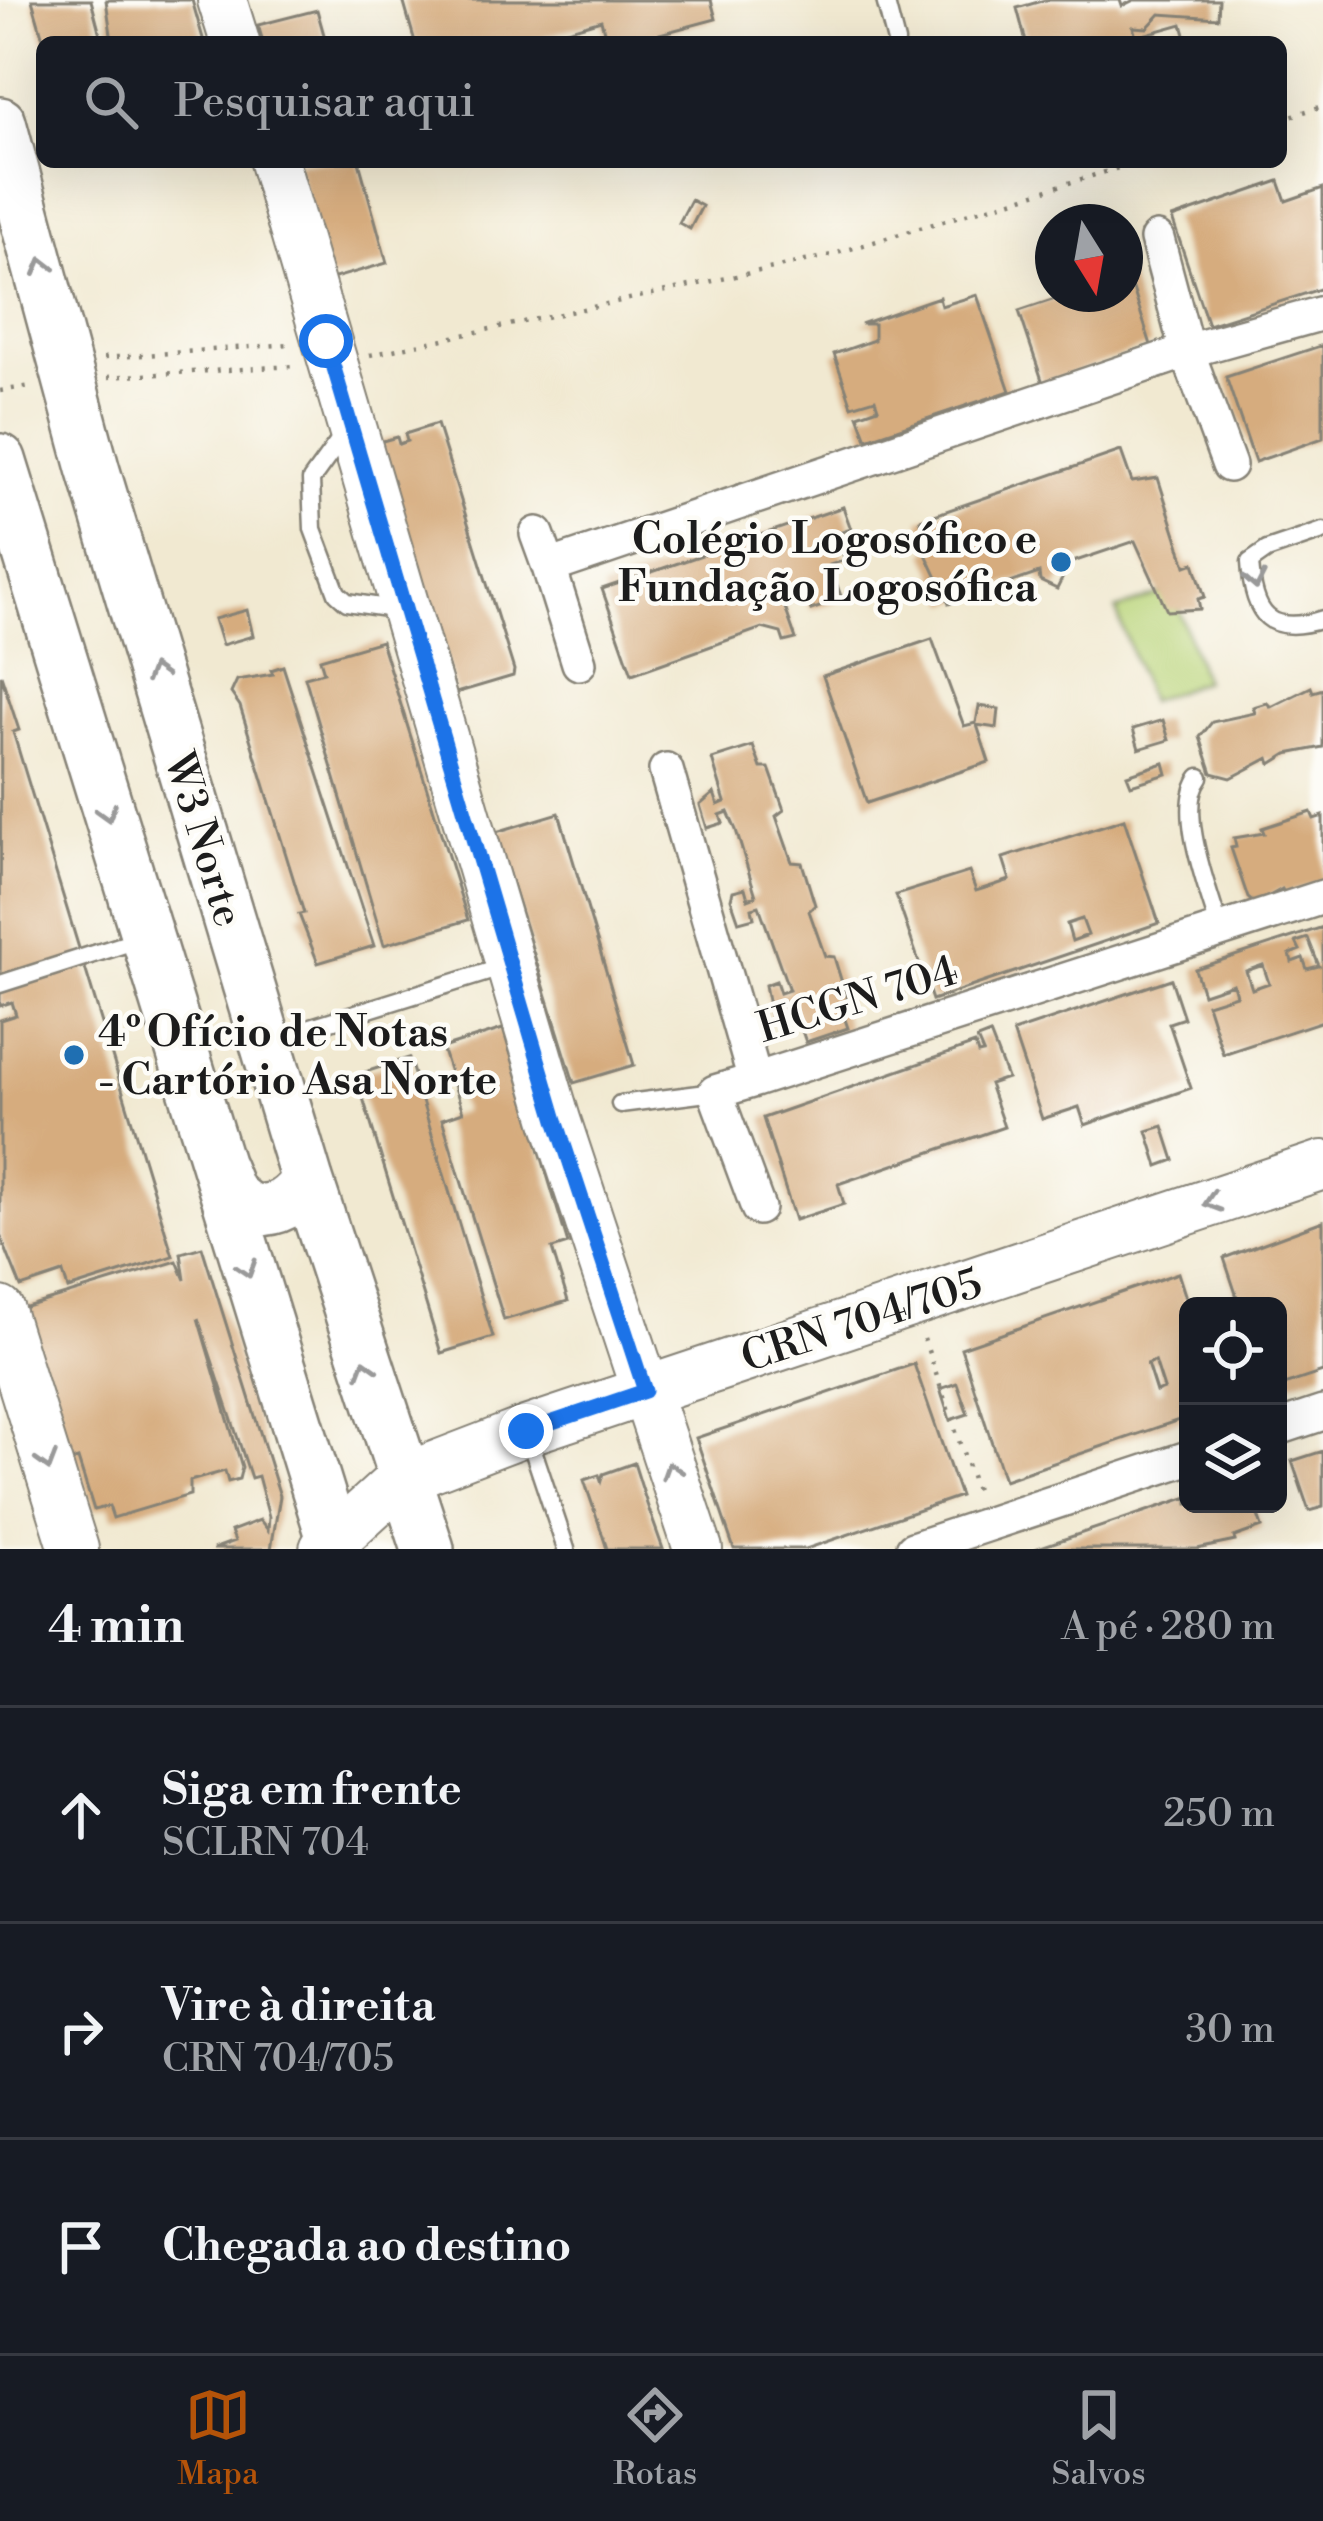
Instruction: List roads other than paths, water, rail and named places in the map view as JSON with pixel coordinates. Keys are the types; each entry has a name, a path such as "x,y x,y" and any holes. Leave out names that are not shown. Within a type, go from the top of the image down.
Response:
{"main road":[{"name":"W3 Norte","path":"0,124 307,1180 401,1479 428,1549"},
{"name":"W3 Norte","path":"0,460 331,1547"},
{"path":"199,1118 238,1205 279,1207 296,1197 307,1180"}],"street":[{"path":"222,0 234,36"},
{"path":"276,168 556,1120 698,1549"},
{"path":"1156,239 1187,351 1229,465"},
{"path":"549,567 1187,351 1323,313"},
{"path":"537,534 579,663"},
{"name":"HCGN 704","path":"666,770 754,1080 1323,897"},
{"path":"754,1080 716,1092 758,1208"},
{"name":"CRN 704/705","path":"401,1479 526,1431 1323,1165"},
{"path":"0,1311 74,1549"},
{"path":"1287,1425 1323,1413"},
{"path":"913,1549 1179,1461"},
{"path":"331,1547 401,1479"}],"lane":[{"path":"885,0 894,36"},
{"path":"351,426 311,480 313,529 327,572 347,602 407,611"},
{"path":"1323,531 1254,555 1250,562 1263,614 1271,622 1295,628 1323,619"},
{"path":"1200,778 1191,792 1197,848 1220,930"},
{"path":"0,984 145,937"},
{"path":"304,1029 513,964"},
{"path":"620,1103 716,1092"},
{"path":"526,1431 566,1549"}],"place":[{"name":"Colégio Logosófico e Fundação Logosófica","path":"1061,562"},
{"name":"4º Ofício de Notas - Cartório Asa Norte","path":"74,1055"}]}
